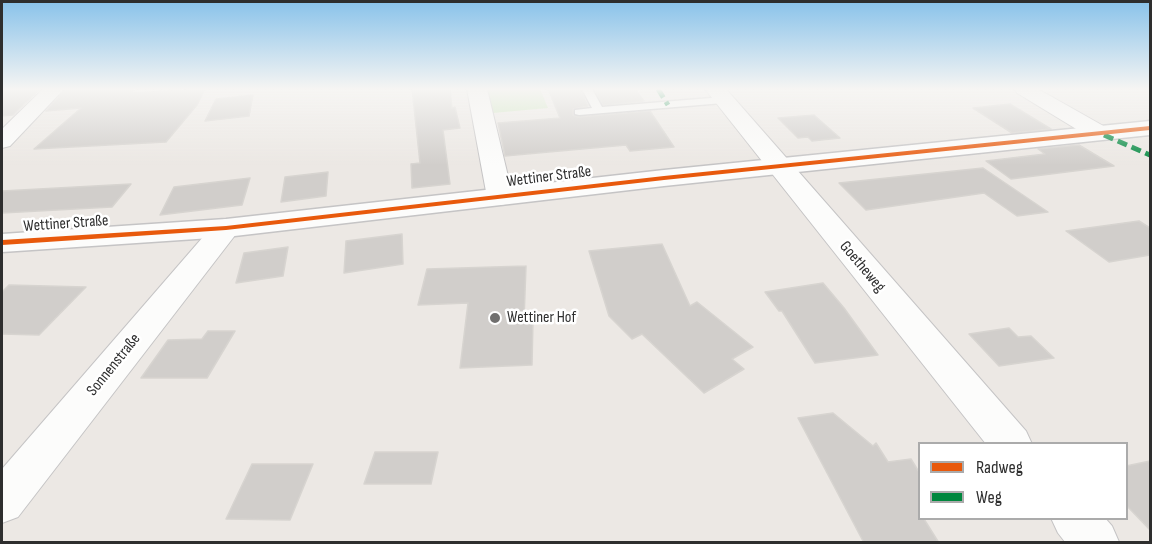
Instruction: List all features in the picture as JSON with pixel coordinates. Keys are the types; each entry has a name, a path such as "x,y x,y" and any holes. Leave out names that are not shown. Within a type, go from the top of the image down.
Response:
{"street":[{"path":"2,141 29,114"},
{"path":"482,114 500,197"},
{"name":"Goetheweg","path":"736,114 1009,442"},
{"path":"1067,114 1099,133"},
{"name":"Wettiner Straße","path":"2,243 226,228 778,166 1150,128"},
{"name":"Sonnenstraße","path":"2,502 226,228"},
{"path":"1075,520 1095,543"}],"building":[{"path":"74,114 189,114 166,142 34,149"},
{"path":"208,114 249,114 249,116 205,121"},
{"path":"415,114 457,114 460,128 443,130 450,184 412,188 411,164 420,163"},
{"path":"559,114 573,114 578,117 652,114 674,147 630,151 626,145 505,156 498,123 560,118"},
{"path":"983,114 1027,114 1051,129 1012,133"},
{"path":"814,115 840,138 812,141 808,137 798,138 778,118"},
{"path":"1079,145 1114,166 1011,179 986,161 1045,154 1038,149"},
{"path":"983,168 1048,212 1017,216 984,193 866,210 839,183"},
{"path":"328,172 326,196 281,202 285,177"},
{"path":"250,178 242,205 160,215 174,187"},
{"path":"131,184 112,207 2,213 2,191"},
{"path":"1139,221 1150,228 1150,255 1109,262 1066,231"},
{"path":"402,234 403,264 344,273 346,241"},
{"path":"662,244 690,306 697,302 753,347 732,359 744,369 704,393 642,334 632,339 609,316 589,251"},
{"path":"288,247 283,276 236,283 244,253"},
{"name":"Wettiner Hof","path":"526,266 524,320 533,320 532,365 460,368 468,303 418,305 427,269"},
{"path":"823,283 878,355 815,363 782,311 779,311 765,292"},
{"path":"9,285 86,287 39,335 2,334 2,292"},
{"path":"1009,328 1018,337 1031,336 1054,358 999,366 969,334"},
{"path":"208,331 235,331 207,378 141,378 168,340 202,339"},
{"path":"833,413 873,446 876,443 888,462 911,459 918,470 918,520 925,520 939,543 864,543 798,418"},
{"path":"375,452 438,452 431,484 364,484"},
{"path":"1150,461 1150,530 1128,507 1128,466"},
{"path":"252,464 313,464 290,520 226,519"}],"marked path":[{"path":"1104,135 1150,155"}],"cycle path":[{"path":"2,243 226,228 664,178 1150,128"}],"place":[{"name":"Wettiner Hof","path":"495,318"}]}
